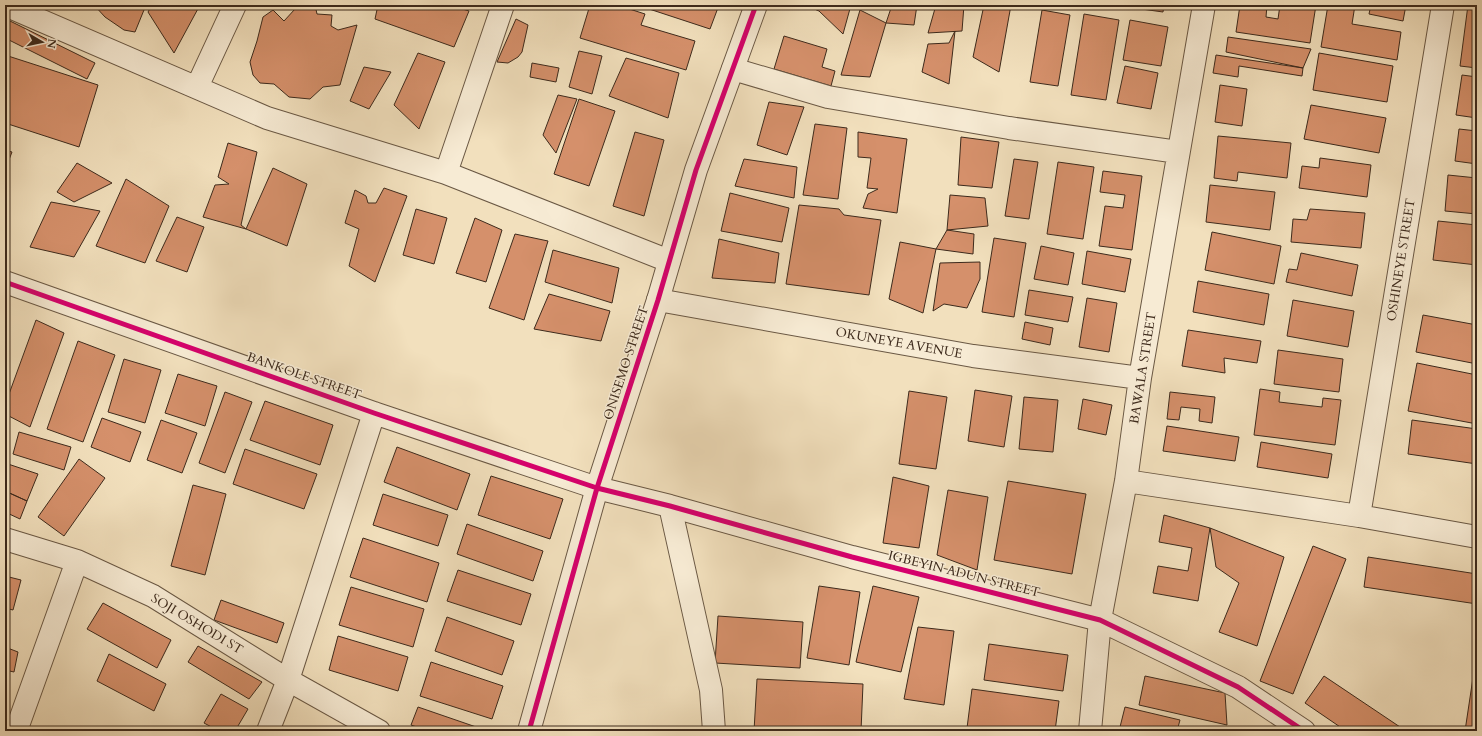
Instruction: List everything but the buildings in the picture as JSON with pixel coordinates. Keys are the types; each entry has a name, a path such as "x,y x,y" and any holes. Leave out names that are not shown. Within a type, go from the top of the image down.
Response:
{"street":[{"path":"5,5 267,118 446,172 669,261"},
{"path":"197,87 235,5"},
{"path":"446,172 503,5"},
{"name":"ONISEMO STREET","path":"530,731 597,488 658,300 696,170 756,5"},
{"name":"BAWALA STREET","path":"1090,731 1100,620 1126,481 1140,378 1204,5"},
{"name":"OSHINEYE STREET","path":"1359,516 1443,5"},
{"path":"733,69 828,97 1009,128 1178,152"},
{"name":"BANKOLE STREET","path":"5,282 374,412 597,488"},
{"name":"OKUNEYE AVENUE","path":"658,300 973,356 1140,378"},
{"path":"268,731 288,680 374,412"},
{"path":"1126,481 1359,516 1477,537"},
{"name":"IGBEYIN ADUN STREET","path":"597,488 670,506 852,557 1100,620 1238,687 1304,731"},
{"path":"670,506 711,690 714,731"},
{"name":"SOJI OSHODI ST","path":"5,539 77,561 153,596 288,680 379,731"},
{"path":"16,731 77,561"}],"cycle path":[{"path":"529,731 597,488 658,300 696,170 756,5"},
{"path":"5,282 374,413 597,488 670,506 852,557 1100,620 1238,687 1304,731"}]}
